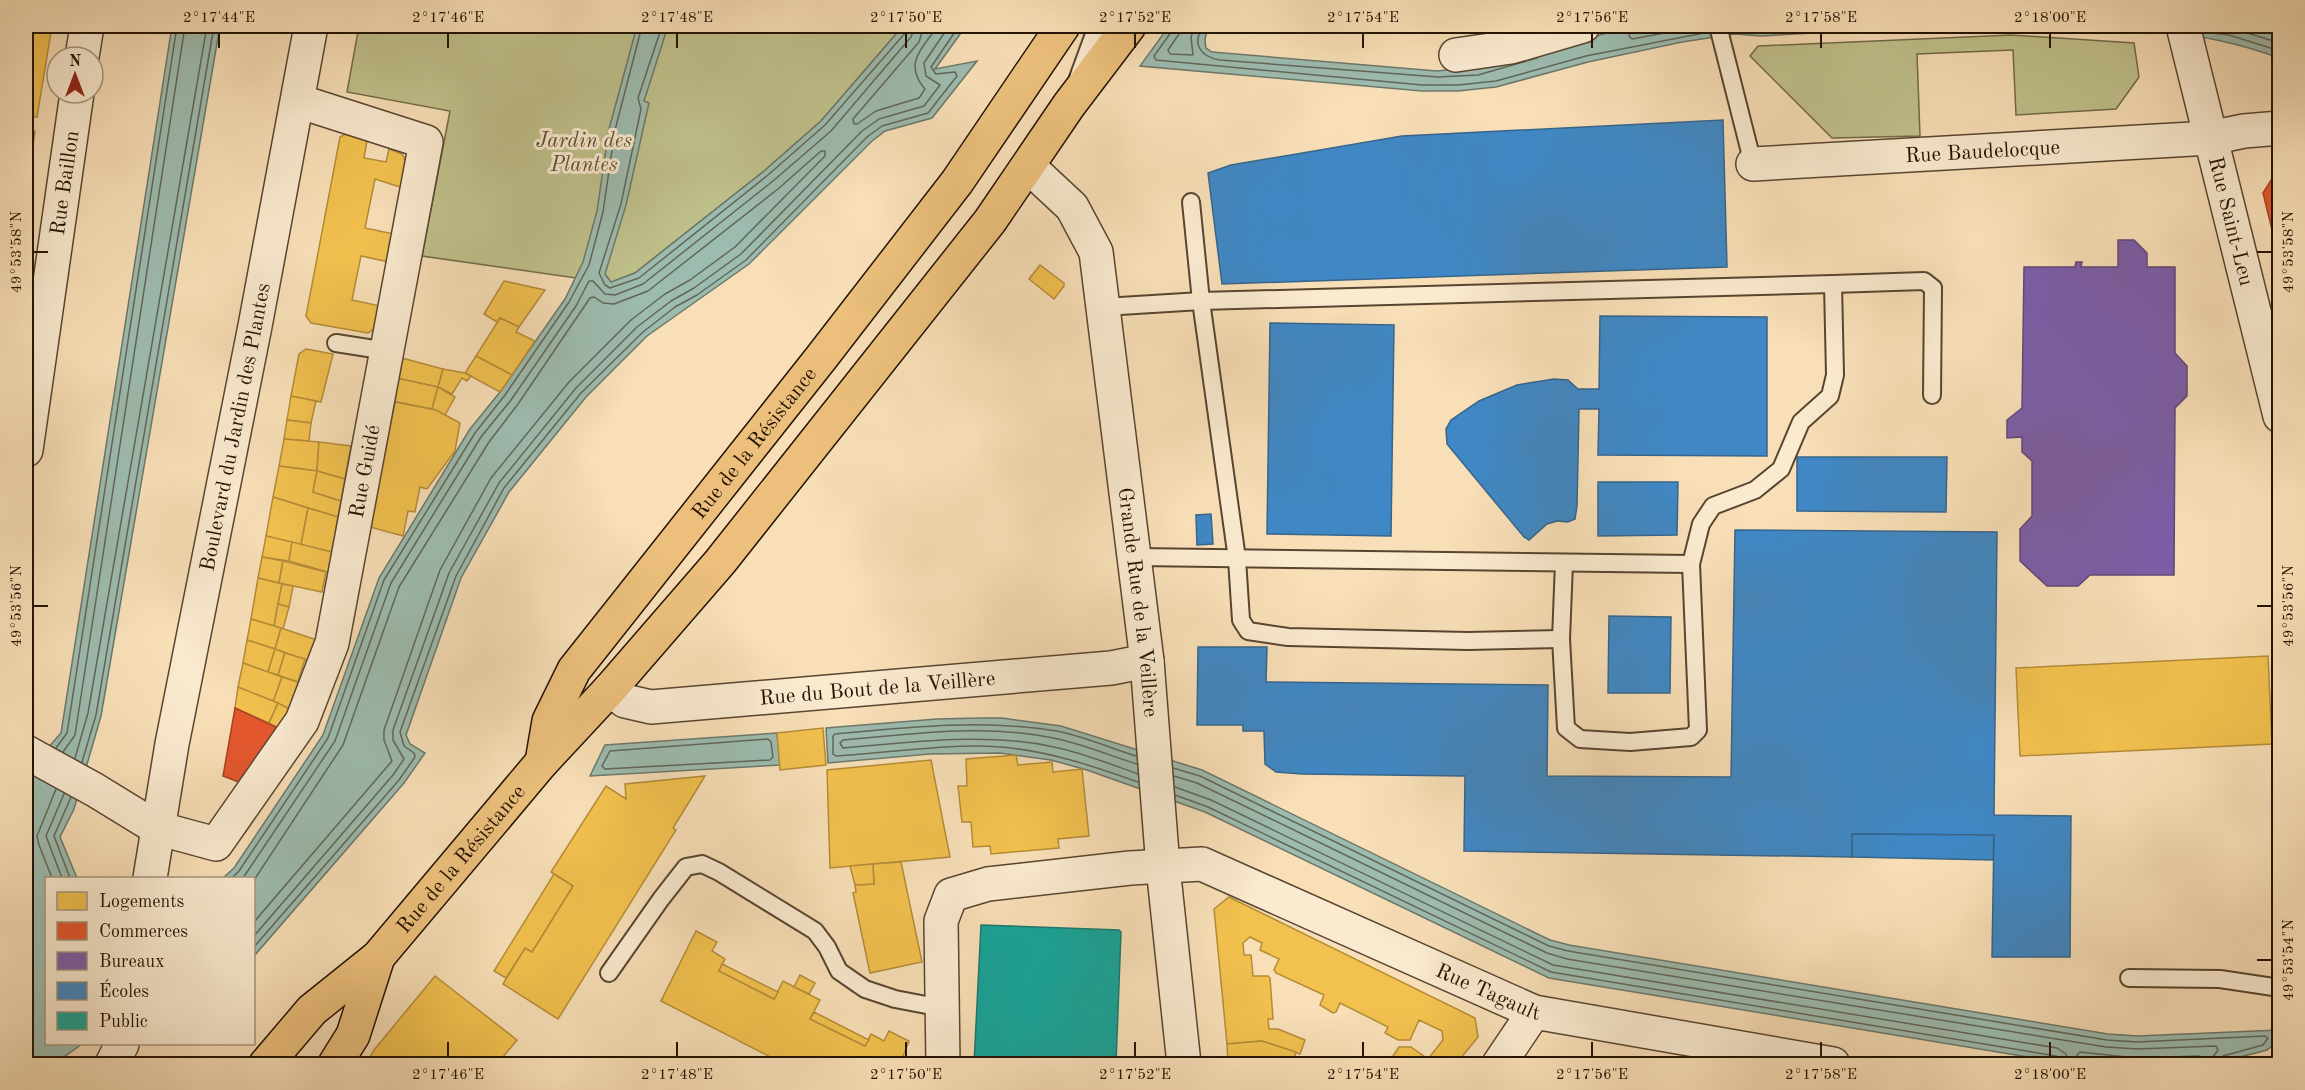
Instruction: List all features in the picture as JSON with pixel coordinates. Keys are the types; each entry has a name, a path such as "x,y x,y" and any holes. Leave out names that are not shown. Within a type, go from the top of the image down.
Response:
{"main road":[{"name":"Rue de la Résistance","path":"542,762 549,721 574,670 957,182 1063,26"},
{"name":"Rue de la Résistance","path":"266,1065 312,1010 378,957 542,762 610,689 720,562 990,221 1069,105 1129,26"},
{"name":"Rue de la Résistance","path":"335,1065 353,1035 378,957"}],"street":[{"path":"84,45 87,26"},
{"name":"Boulevard du Jardin des Plantes","path":"150,877 157,828 311,26"},
{"path":"1456,55 1511,47 1583,26"},
{"name":"Rue Saint-Leu","path":"2184,33 2280,416"},
{"name":"Rue Guidé","path":"157,828 216,844 302,721 332,643 426,142 298,101"},
{"name":"Rue Baillon","path":"26,450 37,278 74,105"},
{"name":"Rue Baudelocque","path":"1754,164 2210,138 2244,131 2280,128"},
{"name":"Grande Rue de la Veillère","path":"1028,166 1072,207 1096,252 1148,661 1163,867 1184,1065"},
{"name":"Rue du Bout de la Veillère","path":"610,689 625,701 651,707 1111,668 1148,661"},
{"path":"26,752 157,828"},
{"name":"Rue Tagault","path":"942,1008 941,921 951,896 988,884 1130,868 1202,864 1534,1012 1773,1059 1833,1065"},
{"path":"942,1008 944,1065"},
{"path":"1499,1065 1534,1012"}],"lane":[{"path":"1069,105 1097,26"},
{"path":"1719,31 1754,164"},
{"path":"1191,202 1201,301 1237,559 1240,620 1248,631 1287,637 1468,641 1562,639"},
{"path":"1104,307 1201,301 1924,281 1933,288 1932,395"},
{"path":"1564,563 1562,639 1566,728 1580,739 1630,742 1691,737 1698,730 1691,564 1701,524 1713,506 1755,490 1781,469 1801,422 1830,396 1835,375 1833,284"},
{"path":"336,342 387,351"},
{"path":"1136,557 1691,564"},
{"path":"609,973 686,867 702,864 815,931 827,947 839,971 865,988 895,999 942,1008"},
{"path":"2129,978 2220,979 2280,988"}],"green space":[{"name":"Jardin des Plantes","path":"359,26 903,26 821,121 764,171 635,273 611,283 422,256 450,111 347,92"},
{"path":"2011,35 2134,43 2139,77 2116,109 2016,115 2013,50 1917,54 1920,136 1832,138 1750,56 1758,46"}],"water":[{"path":"172,26 220,26 101,716 74,809 60,837 77,877 45,877 45,1045 81,1045 54,1064 26,1064 26,773 61,733"},
{"path":"637,26 668,26 644,101 649,103 626,205 605,274 611,282 635,273 764,171 821,121 903,26 966,26 935,69 977,61 932,118 885,131 871,142 749,264 647,336 586,397 509,492 461,578 406,735 410,744 425,753 404,783 255,955 255,877 224,877 234,868 323,735 379,578 470,429 500,392 565,299 583,262 597,211 609,129"},
{"path":"1169,26 1213,26 1205,38 1206,48 1212,52 1437,71 1489,66 1632,26 1936,26 1761,36 1735,34 1682,42 1588,62 1496,87 1458,91 1422,91 1140,66"},
{"path":"1978,26 2279,26 2279,58 2243,46 2168,32 2092,27"},
{"path":"1002,718 1061,726 1202,770 1550,940 1569,945 2108,1034 2137,1036 2279,1030 2279,1040 2267,1050 2213,1064 2071,1064 1549,978 1205,812 1087,770 1051,760 1000,753 930,754 828,763 826,728 937,719"},
{"path":"777,733 780,765 590,776 605,745"}],"building: Logements":[{"path":"26,26 52,26 49,45 45,45 45,68 37,117 31,117 29,130 35,131 26,195"},
{"path":"1391,26 1437,26 1418,32 1401,31"},
{"path":"347,133 367,141 364,158 386,162 389,149 402,154 408,164 403,188 375,179 365,228 394,234 389,262 361,256 352,300 380,306 376,328 368,333 311,323 306,316 340,137"},
{"path":"1040,265 1064,283 1054,299 1029,279"},
{"path":"504,281 545,290 519,327 500,318 497,322 484,314"},
{"path":"500,318 519,327 516,332 535,341 512,375 476,356"},
{"path":"306,349 333,354 321,402 291,396 299,354"},
{"path":"476,356 512,375 500,392 465,373"},
{"path":"402,358 443,369 438,387 396,378"},
{"path":"443,369 471,376 467,381 462,378 452,394 438,387"},
{"path":"396,378 438,387 432,409 392,401"},
{"path":"438,387 455,397 445,415 432,409"},
{"path":"291,396 316,401 311,423 287,420"},
{"path":"395,402 436,410 460,423 455,451 427,489 420,487 415,512 408,511 403,536 370,527"},
{"path":"287,420 311,423 309,441 284,439"},
{"path":"284,439 319,442 317,471 279,466"},
{"path":"319,442 351,446 345,479 317,471"},
{"path":"279,466 317,471 313,492 341,501 338,517 273,497"},
{"path":"317,471 345,479 341,501 313,492"},
{"path":"273,497 308,508 301,545 266,536"},
{"path":"308,508 338,517 332,552 301,545"},
{"path":"266,536 292,542 289,561 262,557"},
{"path":"292,542 332,552 331,573 289,561"},
{"path":"262,557 283,561 279,583 258,578"},
{"path":"283,561 326,572 322,592 279,583"},
{"path":"258,578 282,584 274,626 251,619"},
{"path":"282,584 293,586 289,607 278,604"},
{"path":"278,604 289,607 283,629 274,626"},
{"path":"251,619 281,628 275,649 247,640"},
{"path":"281,628 317,640 311,662 275,649"},
{"path":"247,640 275,649 268,672 243,663"},
{"path":"275,649 285,653 278,675 268,672"},
{"path":"285,653 305,659 298,682 278,675"},
{"path":"2268,656 2272,744 2020,756 2016,668"},
{"path":"243,663 282,677 273,702 238,687"},
{"path":"282,677 298,682 290,709 273,702"},
{"path":"238,687 278,703 269,723 235,708"},
{"path":"278,703 290,709 278,728 269,723"},
{"path":"823,728 826,765 780,770 777,733"},
{"path":"1016,755 1018,765 1052,762 1053,772 1082,769 1089,836 1058,839 1059,848 991,854 990,846 973,847 971,822 962,822 958,786 967,786 966,759"},
{"path":"931,760 950,857 830,868 827,770"},
{"path":"705,776 673,828 676,830 558,1019 503,984 525,948 532,952 573,886 551,872 606,786 626,799 625,784"},
{"path":"901,862 922,962 870,973 853,893 856,892 855,885 874,884 873,864"},
{"path":"873,864 874,884 855,885 850,866"},
{"path":"554,874 573,886 532,952 525,948 506,978 494,971"},
{"path":"1229,897 1475,1018 1478,1037 1456,1064 1397,1064 1391,1059 1399,1047 1411,1047 1428,1059 1443,1040 1442,1031 1419,1020 1410,1040 1398,1040 1385,1033 1388,1027 1340,1003 1336,1012 1333,1013 1320,1005 1324,995 1276,973 1274,970 1279,959 1260,950 1262,943 1250,937 1243,943 1244,955 1251,955 1253,976 1270,978 1273,1019 1268,1019 1269,1029 1278,1029 1305,1040 1300,1054 1262,1041 1227,1044 1214,909"},
{"path":"696,931 717,942 712,951 725,959 719,971 774,999 783,981 820,1000 810,1019 865,1046 871,1034 884,1041 889,1031 909,1041 900,1064 784,1064 661,1001"},
{"path":"722,964 778,992 774,999 719,971"},
{"path":"800,975 815,983 809,994 794,987"},
{"path":"435,976 517,1040 497,1064 366,1064 374,1050"},
{"path":"814,1012 869,1040 865,1046 810,1019"},
{"path":"1262,1041 1296,1052 1292,1064 1228,1064 1227,1044"}],"building: Commerces":[{"path":"2280,166 2280,241 2275,242 2263,193"},
{"path":"235,708 278,728 244,784 223,776"}],"building: Bureaux":[{"path":"2118,240 2134,240 2147,253 2147,267 2175,267 2175,353 2187,366 2187,396 2175,408 2174,575 2090,575 2078,586 2047,586 2020,561 2020,529 2032,516 2032,461 2022,452 2022,437 2007,438 2007,420 2022,408 2024,267 2075,267 2076,262 2082,262 2081,267 2118,267"}],"building: Écoles":[{"path":"1723,120 1727,267 1222,284 1208,173 1231,165 1402,136"},
{"path":"1600,316 1767,317 1767,456 1598,455 1599,409 1579,409 1575,519 1547,524 1529,540 1524,537 1447,444 1446,429 1451,420 1479,401 1517,385 1554,379 1568,380 1578,389 1599,389"},
{"path":"1270,323 1394,325 1391,536 1267,534"},
{"path":"1797,457 1947,457 1946,512 1797,511"},
{"path":"1598,482 1678,482 1677,535 1598,536"},
{"path":"1211,514 1213,544 1197,545 1196,515"},
{"path":"1735,530 1997,532 1994,815 2071,816 2070,957 1992,957 1994,835 1852,834 1852,857 1464,851 1465,776 1276,772 1265,764 1264,731 1243,731 1243,725 1197,725 1198,647 1267,647 1266,682 1548,685 1547,776 1731,777"},
{"path":"1609,616 1671,617 1670,693 1608,693"},
{"path":"1852,834 1994,835 1993,860 1852,857"}],"building: Public":[{"path":"981,925 1119,930 1121,932 1116,1064 974,1064"}]}
